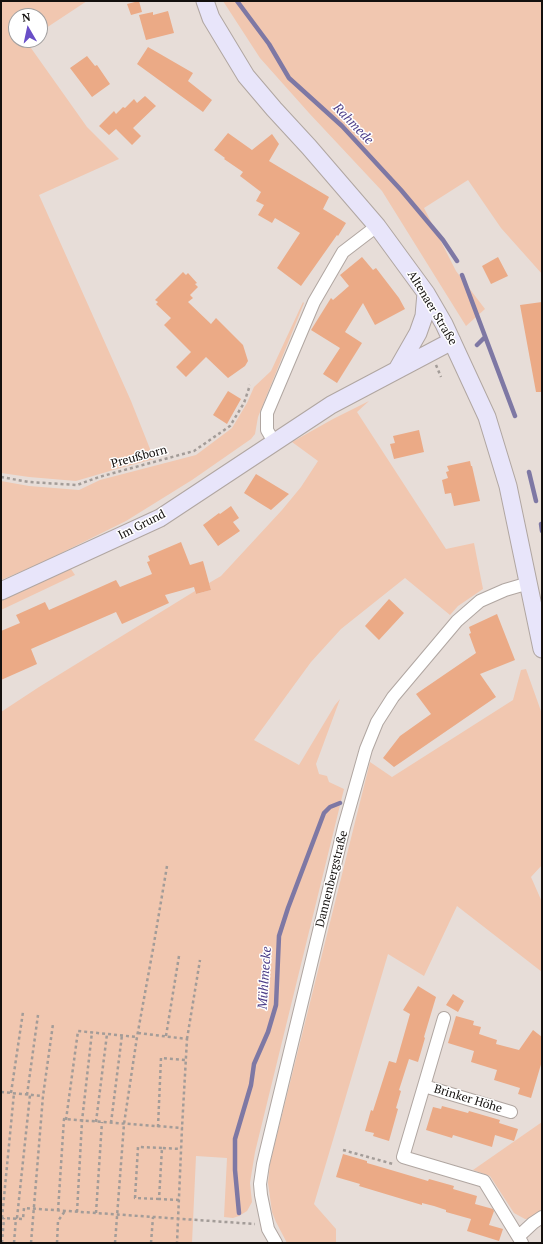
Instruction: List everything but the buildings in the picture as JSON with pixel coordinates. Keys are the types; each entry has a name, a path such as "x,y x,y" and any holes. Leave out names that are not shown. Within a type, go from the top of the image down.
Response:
{"main road":[{"name":"Altenaer Straße","path":"204,1 211,18 246,76 377,226 426,293 444,324 487,417 508,486 542,649"},
{"path":"398,368 418,333 424,316 426,293"},
{"name":"Im Grund","path":"1,591 160,518 331,405 452,340"}],"street":[{"path":"274,442 266,430 267,413 314,302 343,252 377,226"},
{"name":"Dannenbergstraße","path":"276,1243 268,1230 260,1184 268,1140 344,826 366,749 377,722 393,697 457,621 480,601 505,590 529,583"},
{"name":"Brinker Höhe","path":"403,1157 444,1018"},
{"name":"Brinker Höhe","path":"424,1086 512,1112"},
{"path":"403,1157 484,1181 520,1240 533,1223 542,1217"}],"path":[{"name":"Preußborn","path":"1,477 50,484 77,485 99,477 194,451 230,426 244,403 250,386"},
{"path":"115,1243 124,1124 137,1037 167,866"},
{"path":"166,1036 180,956"},
{"path":"177,1243 187,1039 200,960"},
{"path":"2,1243 2,1218 12,1093 23,1012"},
{"path":"14,1243 28,1095 38,1015"},
{"path":"31,1243 43,1096 53,1024"},
{"path":"58,1210 64,1119 66,1120 78,1031 137,1037"},
{"path":"76,1212 82,1121 92,1032"},
{"path":"138,1033 187,1039"},
{"path":"96,1122 107,1034"},
{"path":"111,1123 122,1035"},
{"path":"158,1127 161,1058 186,1060"},
{"path":"1,1092 43,1096"},
{"path":"66,1120 182,1128"},
{"path":"96,1213 102,1122"},
{"path":"179,1200 135,1198 138,1147 181,1150"},
{"path":"159,1199 162,1148"},
{"path":"343,1150 400,1166 403,1157"},
{"path":"2,1218 23,1219 24,1208 267,1225"},
{"path":"57,1243 58,1221 66,1211"},
{"path":"151,1243 153,1217"}],"shaded area":[{"path":"1,1 87,1 48,27 48,8 8,8 8,48 31,48 87,127 119,159 39,195 131,401 154,459 76,481 1,473"},
{"path":"223,1 542,1 542,274 501,228 468,180 424,208 456,271 485,309 466,326 382,191 260,58"},
{"path":"303,302 304,303 258,417 255,434 251,439 192,480 126,521 39,564 1,580 1,481 29,486 79,490 100,480 196,455 232,428 247,403 254,387 271,371"},
{"path":"369,401 357,412 446,549 474,543 483,589 458,606 450,615 405,578 341,629 311,662 254,740 299,765 340,699 316,764 319,774 327,776 329,782 344,789 255,1152 250,1183 252,1202 247,1211 239,1216 233,1218 224,1217 227,1158 196,1156 192,1243 1,1243 1,712 195,591 196,594 211,590 209,583 221,576 282,510 301,487 318,461 292,442"},
{"path":"71,569 75,575 1,610 1,599"},
{"path":"526,669 542,714 542,865 531,877 542,902 542,972 457,906 424,976 388,954 314,1204 336,1229 336,1243 287,1243 272,1212 268,1183 270,1163 370,762 392,777 513,700 521,670"},
{"path":"542,1122 542,1213 529,1219 525,1219 514,1213 490,1176 473,1170"}],"waterway":[{"name":"Rahmede","path":"237,1 269,44 289,78 342,126 401,190 443,240 457,261"},
{"name":"Rahmede","path":"462,275 515,416"},
{"path":"477,345 485,337"},
{"name":"Rahmede","path":"529,472 536,501"},
{"name":"Rahmede","path":"541,524 542,531"},
{"name":"Mühlmecke","path":"239,1213 235,1170 235,1139 251,1085 254,1064 268,1032 276,1005 279,936 324,813 330,807 340,803"}]}
